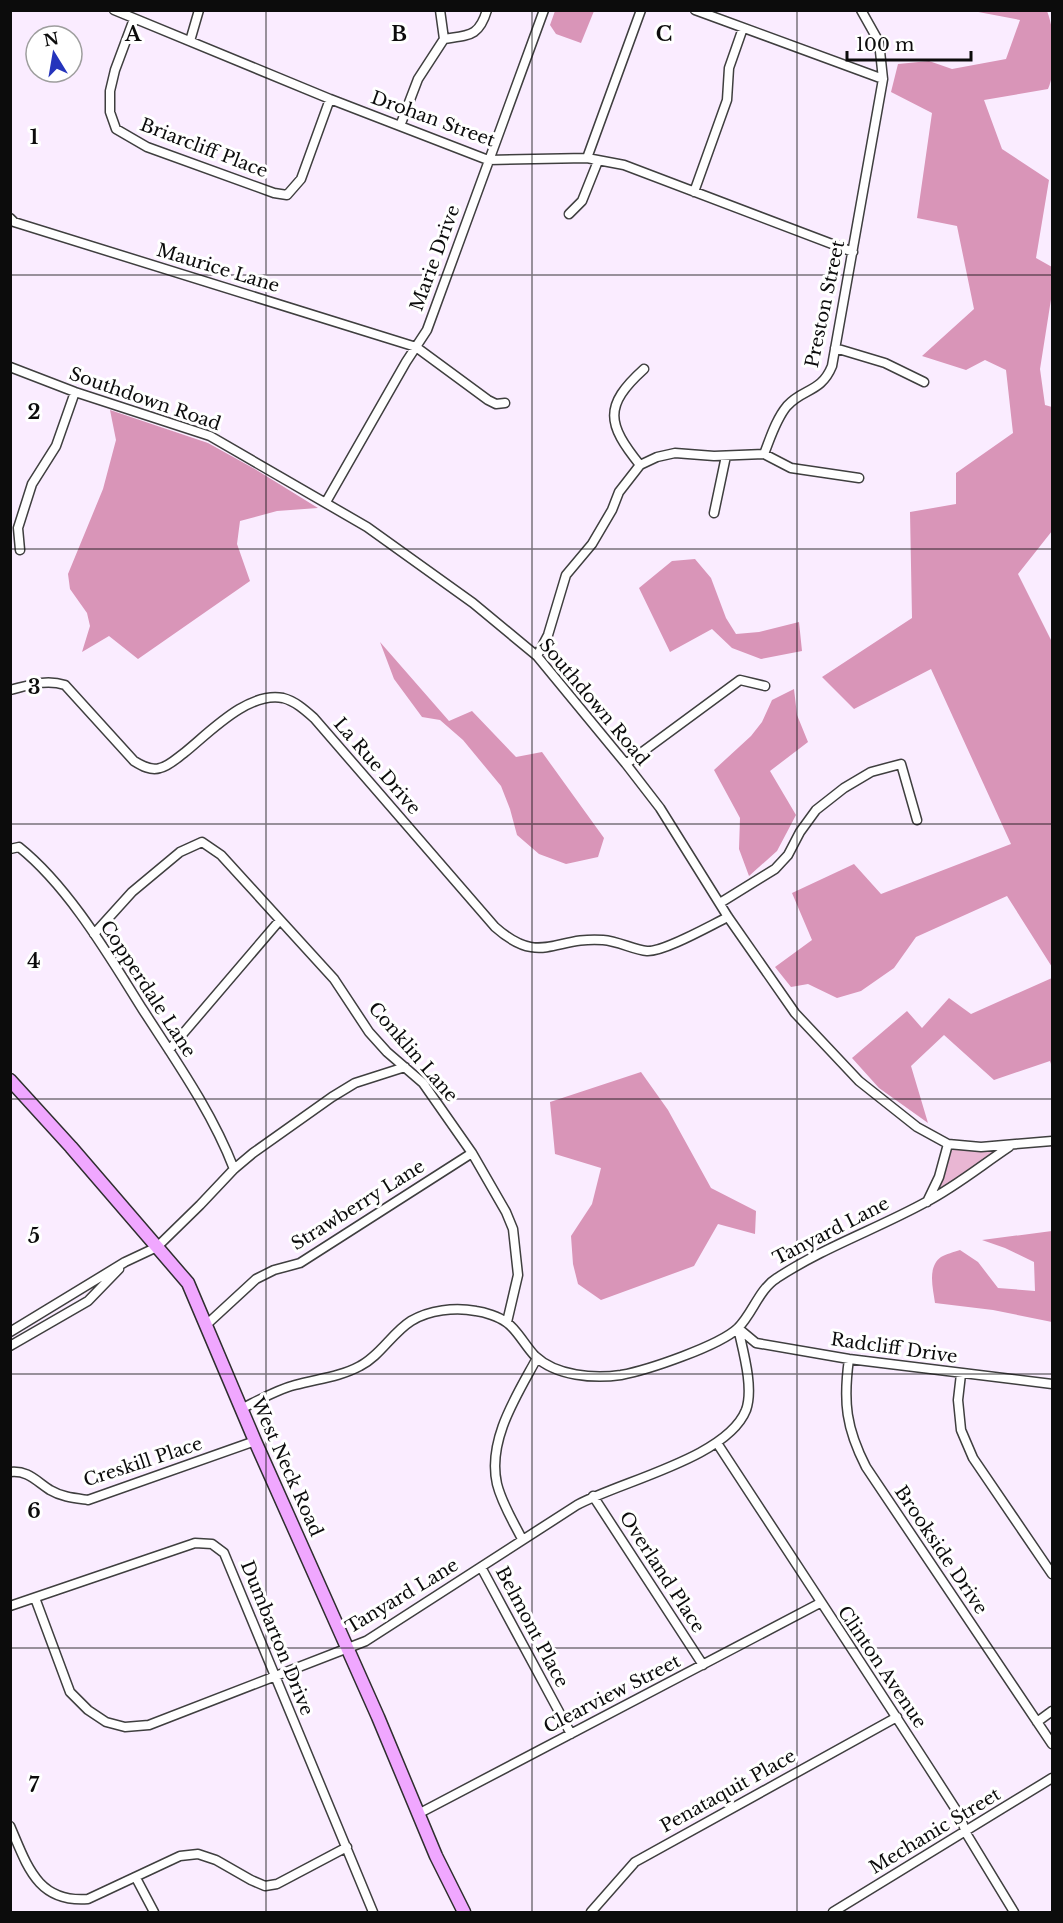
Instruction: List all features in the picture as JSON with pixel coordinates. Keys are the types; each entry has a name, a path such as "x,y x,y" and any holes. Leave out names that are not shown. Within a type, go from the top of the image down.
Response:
{"street":[{"name":"Drohan Street","path":"114,10 330,99 488,160 587,158 624,165 853,252"},
{"path":"190,41 199,10"},
{"path":"400,126 418,79 444,39 440,10"},
{"path":"444,39 470,35 475,32 480,28 487,10"},
{"name":"Marie Drive","path":"326,502 427,330 544,10"},
{"path":"587,158 641,10"},
{"path":"695,10 883,79"},
{"name":"Preston Street","path":"764,454 785,408 795,398 827,379 835,348 883,79 879,42 861,10"},
{"name":"Briarcliff Place","path":"134,19 115,70 110,91 110,112 116,129 147,147 274,193 287,195 301,179 330,99"},
{"path":"694,192 727,100 729,68 743,28"},
{"path":"569,214 582,201 598,161"},
{"name":"Maurice Lane","path":"10,218 14,222 416,347 488,400 496,404 505,403"},
{"path":"835,348 885,363 924,382"},
{"name":"Southdown Road","path":"10,367 75,392 210,436 367,527 473,603 537,656 626,764 660,808 728,917 795,1013 854,1075 917,1126 948,1144 962,1147 1010,1146 1053,1141"},
{"path":"640,465 623,444 614,423 615,403 624,386 644,369"},
{"path":"20,550 18,528 32,484 56,447 75,392"},
{"path":"537,656 548,635 566,575 592,544 612,510 619,492 640,465 657,457 675,453 726,456 764,454 791,468 859,478"},
{"path":"714,513 726,456"},
{"path":"626,764 740,680 765,686"},
{"name":"La Rue Drive","path":"10,690 38,682 52,681 65,685 134,761 145,768 161,768 174,761 244,706 262,698 282,698 297,704 314,718 495,927 510,940 526,947 545,948 587,940 603,940 648,951 664,947 728,917"},
{"path":"720,903 775,869 788,855 800,832 816,810 844,788 871,772 901,765 917,820"},
{"name":"Conklin Lane","path":"94,934 132,892 180,852 202,842 221,855 334,979 369,1032 387,1052 423,1083 472,1153 506,1212 513,1229 518,1275 507,1322"},
{"name":"Copperdale Lane","path":"10,849 19,847 34,859 94,934 169,1050 220,1137 234,1169"},
{"path":"169,1050 280,920"},
{"path":"10,1332 125,1262 157,1247 234,1169 253,1153 355,1083 405,1067"},
{"name":"West Neck Road","path":"10,1080 188,1283 255,1441 348,1648 436,1856 464,1912"},
{"path":"927,1202 939,1177 948,1144"},
{"name":"Tanyard Lane","path":"537,1358 560,1370 585,1376 619,1375 682,1356 725,1337 738,1328 774,1279 815,1255 927,1202 1010,1146"},
{"name":"Strawberry Lane","path":"206,1326 256,1279 274,1270 300,1263 472,1153"},
{"path":"10,1346 88,1301 125,1262"},
{"path":"241,1409 294,1385 341,1374 361,1366 376,1355 410,1322 432,1312 456,1309 478,1311 507,1322 537,1358 505,1423 497,1444 495,1458 497,1483 504,1505 522,1539"},
{"name":"Tanyard Lane","path":"35,1598 70,1692 88,1710 106,1722 125,1727 149,1725 275,1677 366,1641 522,1539 593,1496 673,1465 717,1443 737,1426 746,1408 747,1374 738,1328"},
{"name":"Radcliff Drive","path":"738,1328 756,1343 849,1359 1053,1384"},
{"name":"Brookside Drive","path":"849,1359 845,1387 847,1416 853,1442 866,1467 1053,1744"},
{"path":"961,1374 958,1400 961,1430 973,1458 1053,1574"},
{"name":"Creskill Place","path":"10,1472 19,1471 35,1478 49,1489 67,1497 88,1500 255,1441"},
{"name":"Clinton Avenue","path":"717,1443 960,1816 966,1833 1014,1912"},
{"name":"Overland Place","path":"593,1496 703,1665"},
{"name":"Dumbarton Drive","path":"10,1606 195,1543 212,1544 224,1553 373,1912"},
{"name":"Belmont Place","path":"481,1567 571,1734"},
{"name":"Clearview Street","path":"418,1814 820,1603"},
{"path":"1037,1722 1053,1711"},
{"name":"Penataquit Place","path":"591,1912 635,1862 897,1717"},
{"name":"Mechanic Street","path":"833,1912 1053,1778"},
{"path":"11,1829 32,1873 41,1886 57,1897 72,1901 88,1899 180,1856 198,1854 216,1860 265,1886 277,1884 347,1847"},
{"path":"136,1878 154,1912"}],"shaded area":[{"path":"555,11 594,11 581,43 556,34 550,25"},
{"path":"973,11 1047,11 1053,39 1053,71 1048,89 984,100 1002,149 1049,180 1036,258 1052,267 1052,293 1040,369 1045,405 1052,407 1052,531 1018,574 1052,642 1052,967 1007,896 916,937 894,968 861,991 837,998 808,984 791,987 775,967 812,940 792,893 854,864 881,894 1011,844 931,669 854,709 822,677 912,618 910,512 956,504 956,473 1013,433 1006,370 985,360 966,370 922,356 974,309 957,226 917,218 932,113 891,92 898,64 929,61 952,69 1006,59 1020,20"},
{"path":"110,410 208,443 318,508 277,511 240,521 237,544 250,581 138,659 109,636 82,652 90,626 87,613 70,589 68,574 103,489 116,440"},
{"path":"695,559 711,578 726,618 736,634 759,632 799,622 802,651 761,659 732,648 712,629 670,652 639,588 672,561"},
{"path":"380,642 449,721 472,711 516,757 542,752 604,838 598,857 566,864 539,854 517,835 501,786 463,740 440,720 422,717 394,679"},
{"path":"794,689 797,715 808,742 770,771 796,815 777,851 749,876 739,849 740,818 714,770 751,736 762,722 772,700"},
{"path":"1052,978 1052,1067 1050,1061 994,1080 944,1035 911,1066 928,1123 879,1088 852,1058 907,1011 922,1028 949,998 971,1014"},
{"path":"641,1072 668,1110 711,1188 756,1211 755,1234 718,1224 694,1266 601,1300 578,1284 573,1264 571,1236 592,1204 601,1168 555,1154 550,1102"},
{"path":"951,1148 982,1151 1002,1150 934,1195"},
{"path":"1052,1231 1052,1322 993,1310 935,1303 932,1278 934,1266 941,1257 960,1250 978,1262 998,1288 1035,1291 1034,1262 982,1240"}]}
